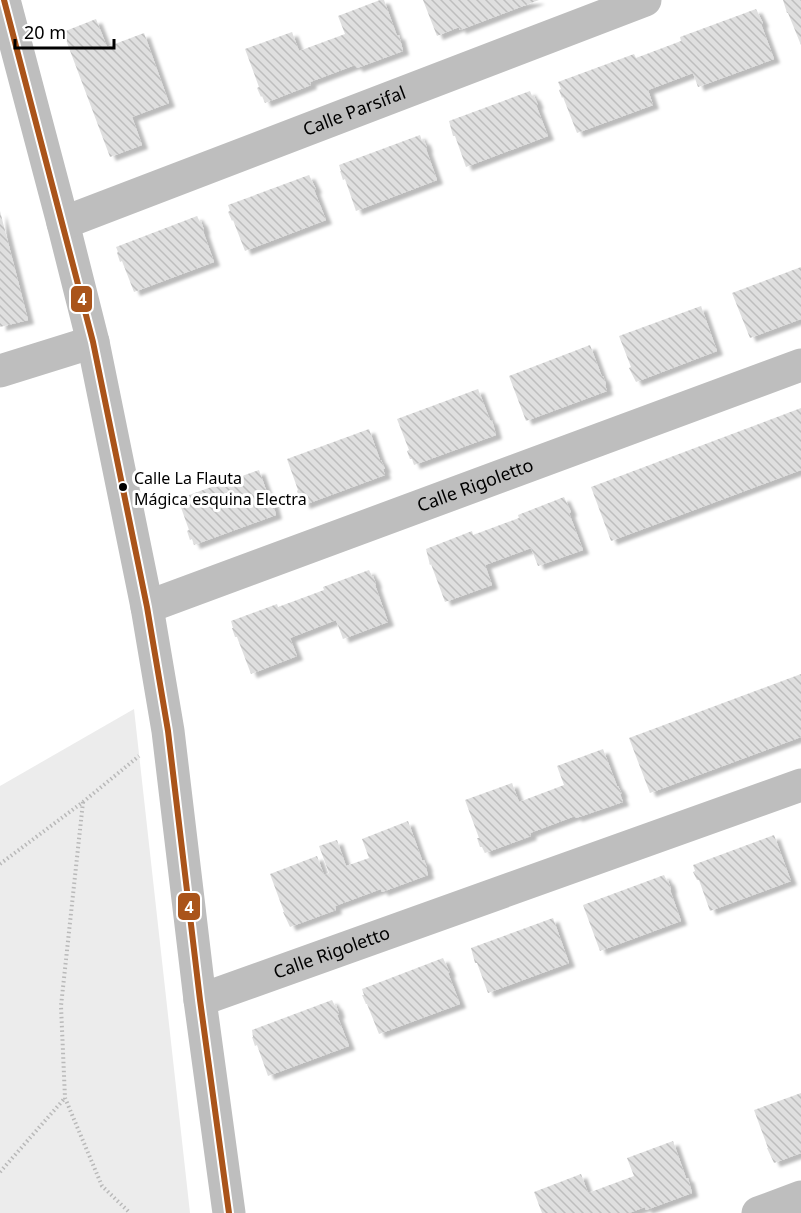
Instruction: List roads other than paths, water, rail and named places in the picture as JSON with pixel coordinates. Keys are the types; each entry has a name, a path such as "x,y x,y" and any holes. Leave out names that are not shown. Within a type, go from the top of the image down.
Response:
{"street":[{"path":"4,0 93,342 147,607 168,731 200,1000 229,1213"},
{"name":"Calle Parsifal","path":"63,224 645,0"},
{"path":"0,371 93,342"},
{"name":"Calle Rigoletto","path":"147,607 801,365"},
{"name":"Calle Rigoletto","path":"200,1000 801,785"},
{"path":"758,1213 801,1197"}],"place":[{"name":"Calle La Flauta Mágica esquina Electra","path":"123,487"}]}
